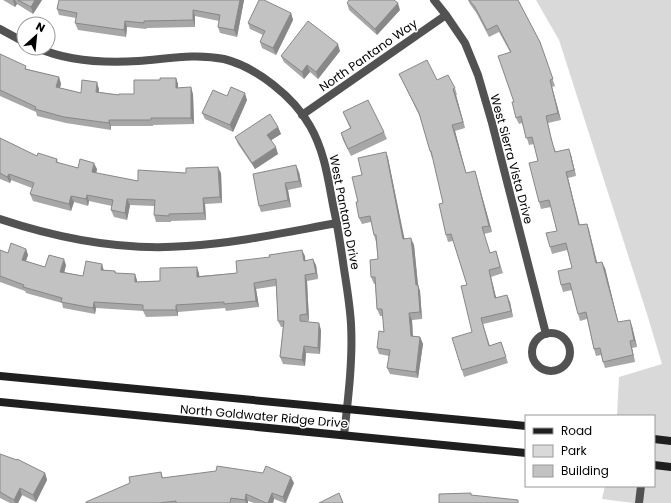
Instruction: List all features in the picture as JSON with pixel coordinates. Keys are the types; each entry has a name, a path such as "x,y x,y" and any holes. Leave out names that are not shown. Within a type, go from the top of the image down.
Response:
{"street":[{"name":"West Sierra Vista Drive","path":"434,0 465,43 478,75 492,123 546,334"},
{"name":"North Pantano Way","path":"302,115 446,15"},
{"path":"0,29 16,38"},
{"name":"West Pantano Drive","path":"56,54 92,61 138,61 178,56 202,56 225,60 245,67 262,76 283,92 309,124 316,137 325,164 337,223 348,296 351,325 347,409 344,435"},
{"path":"0,219 63,237 108,244 148,247 186,246 224,242 337,223"},
{"path":"546,334 557,334 566,341 569,346 570,352 567,363 558,370 546,371 536,364 533,358 533,346 540,336 546,334"},
{"name":"North Goldwater Ridge Drive","path":"0,376 525,426"},
{"name":"North Goldwater Ridge Drive","path":"0,402 525,453"},
{"path":"655,439 671,441"},
{"path":"655,466 671,467"},
{"path":"639,503 641,487"}],"green space":[{"path":"536,0 671,0 671,503 633,503 602,499 605,487 655,487 655,415 617,415 619,377 662,364 559,40"}],"building":[{"path":"18,0 35,0 31,7"},
{"path":"59,0 240,0 234,30 218,27 220,15 193,10 193,20 144,21 144,23 125,21 124,30 75,23 77,13 57,9"},
{"path":"259,0 264,0 291,13 273,48 260,42 265,31 248,23"},
{"path":"349,0 394,0 398,3 375,29 347,3"},
{"path":"469,0 518,0 540,42 553,79 550,80 558,113 546,116 555,152 569,149 574,170 566,172 579,225 587,224 596,263 602,262 618,322 630,320 634,340 630,341 633,355 603,362 600,348 594,349 586,312 578,314 570,283 561,285 558,271 572,268 566,243 550,247 546,233 557,231 549,200 539,202 529,163 538,161 532,137 526,138 521,116 516,118 512,102 514,102 498,56 511,52 497,25 487,30 475,7"},
{"path":"308,21 338,44 316,72 307,65 302,72 281,56"},
{"path":"0,54 26,66 25,69 59,77 56,87 81,93 82,80 97,82 96,92 119,95 134,94 134,80 160,80 160,78 176,78 176,88 191,87 191,118 109,120 109,123 64,117 35,109 36,107 0,90"},
{"path":"427,60 437,80 448,75 455,88 453,89 463,122 452,125 466,173 475,171 489,226 482,227 490,253 496,251 500,267 489,270 495,298 507,295 511,311 481,318 489,346 501,342 506,357 462,370 452,338 472,332 461,286 467,285 451,234 446,235 439,204 443,203 431,151 419,113 399,74"},
{"path":"231,87 245,93 230,125 202,113 213,90 227,96"},
{"path":"368,100 384,132 348,149 341,133 351,128 343,112"},
{"path":"270,114 278,127 267,135 276,147 252,163 235,137"},
{"path":"0,138 37,156 38,153 57,159 56,162 78,168 80,159 94,163 92,172 138,181 138,170 186,173 186,168 218,167 220,197 203,198 204,213 169,214 169,216 154,215 155,200 127,199 125,213 111,210 113,200 87,195 86,199 71,196 69,204 30,194 34,183 9,174 7,177 0,173"},
{"path":"386,152 403,239 411,238 416,285 418,285 420,312 409,313 411,336 420,337 416,372 387,368 390,350 377,348 379,331 384,332 382,309 377,309 375,277 371,277 370,260 378,259 376,235 374,235 370,216 359,218 356,202 358,202 352,177 362,175 358,158"},
{"path":"296,165 299,181 285,183 288,200 259,206 253,174"},
{"path":"11,243 26,249 22,260 45,267 49,255 64,259 60,272 83,276 86,261 102,264 101,270 115,271 115,273 135,274 135,282 160,281 160,268 197,267 197,277 237,273 236,261 270,257 269,255 302,250 304,261 313,259 316,273 305,275 307,314 300,315 300,321 319,323 318,348 304,346 302,360 280,357 284,321 278,321 276,279 254,283 256,301 224,304 224,302 176,305 176,310 143,310 143,305 94,302 93,308 61,302 62,298 23,287 24,285 0,276 0,250 8,253"},
{"path":"0,454 17,459 45,473 33,495 20,488 14,500 0,492"},
{"path":"217,466 263,473 266,466 291,477 283,497 272,493 268,503 246,494 245,500 231,498 230,503 176,503 176,501 159,503 86,503 130,483 129,477 161,472 162,478 216,471"},
{"path":"339,493 343,503 319,503"},
{"path":"471,493 471,495 518,500 518,503 439,503 439,494"}]}
